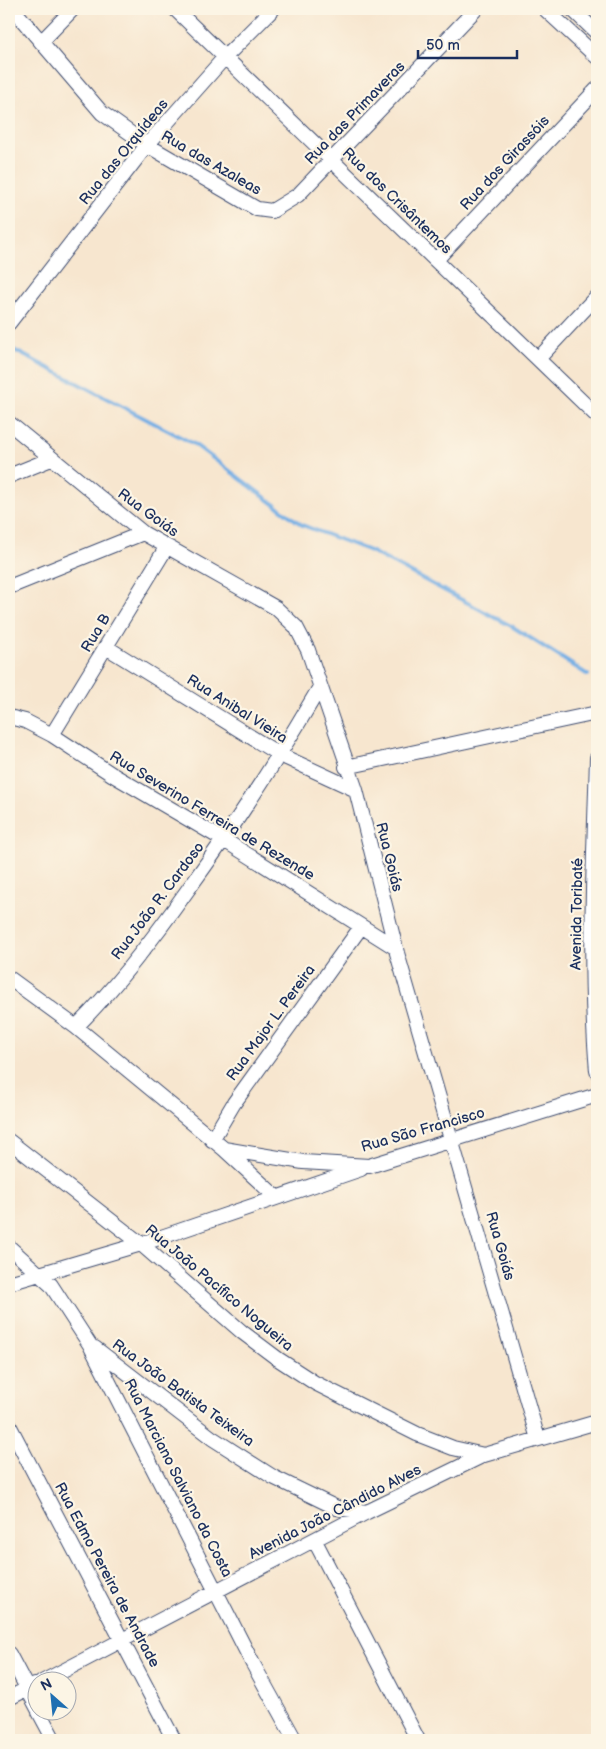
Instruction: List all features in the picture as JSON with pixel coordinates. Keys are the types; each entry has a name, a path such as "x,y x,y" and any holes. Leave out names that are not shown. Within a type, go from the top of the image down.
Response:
{"street":[{"name":"Rua das Azaleas","path":"13,9 102,113 147,145 257,209 272,211"},
{"path":"41,42 73,9"},
{"name":"Rua dos Crisântemos","path":"175,9 597,416"},
{"name":"Rua das Orquídeas","path":"9,323 147,145 225,57 273,9"},
{"name":"Rua das Primaveras","path":"272,211 298,195 476,9"},
{"path":"545,9 597,57"},
{"path":"572,9 597,33"},
{"name":"Rua dos Girassóis","path":"436,260 597,89"},
{"path":"538,359 597,296"},
{"name":"Rua Goiás","path":"9,423 143,533 166,548 276,608 296,627 308,650 346,767 356,790 396,948 538,1439"},
{"path":"9,476 51,458"},
{"path":"9,587 143,533"},
{"name":"Rua B","path":"52,735 166,548"},
{"name":"Rua Anibal Vieira","path":"106,647 280,756 356,790"},
{"name":"Rua João R. Cardoso","path":"76,1027 104,1000 137,959 224,840 280,756 320,687"},
{"path":"346,767 597,713"},
{"name":"Rua Severino Ferreira de Rezende","path":"9,717 24,721 52,735 113,775 224,840 396,948"},
{"name":"Avenida Toribaté","path":"597,758 592,946 597,1070"},
{"name":"Rua Major L. Pereira","path":"212,1140 234,1103 361,927"},
{"name":"Rua São Francisco","path":"9,978 76,1027 224,1149 276,1197"},
{"name":"Rua São Francisco","path":"224,1149 303,1162 369,1166 597,1095"},
{"name":"Rua João Pacífico Nogueira","path":"9,1142 141,1244 242,1332 278,1359 315,1382 417,1434 453,1448 484,1455 597,1422"},
{"path":"9,1283 141,1244 369,1166"},
{"name":"Rua Marciano Salviano da Costa","path":"9,1247 40,1273 58,1295 90,1345 218,1591 253,1664 295,1740"},
{"name":"Rua João Batista Teixeira","path":"90,1345 212,1438 273,1477 336,1508 367,1512"},
{"name":"Rua Edmo Pereira de Andrade","path":"9,1425 124,1640 174,1740"},
{"name":"Avenida João Cândido Alves","path":"62,1672 315,1541 367,1512 484,1455"},
{"path":"315,1541 418,1740"},
{"path":"9,1654 28,1680"},
{"path":"9,1698 28,1688"},
{"path":"44,1722 54,1740"}],"waterway":[{"path":"10,348 194,444 302,525 370,551 513,627 588,675"}]}
